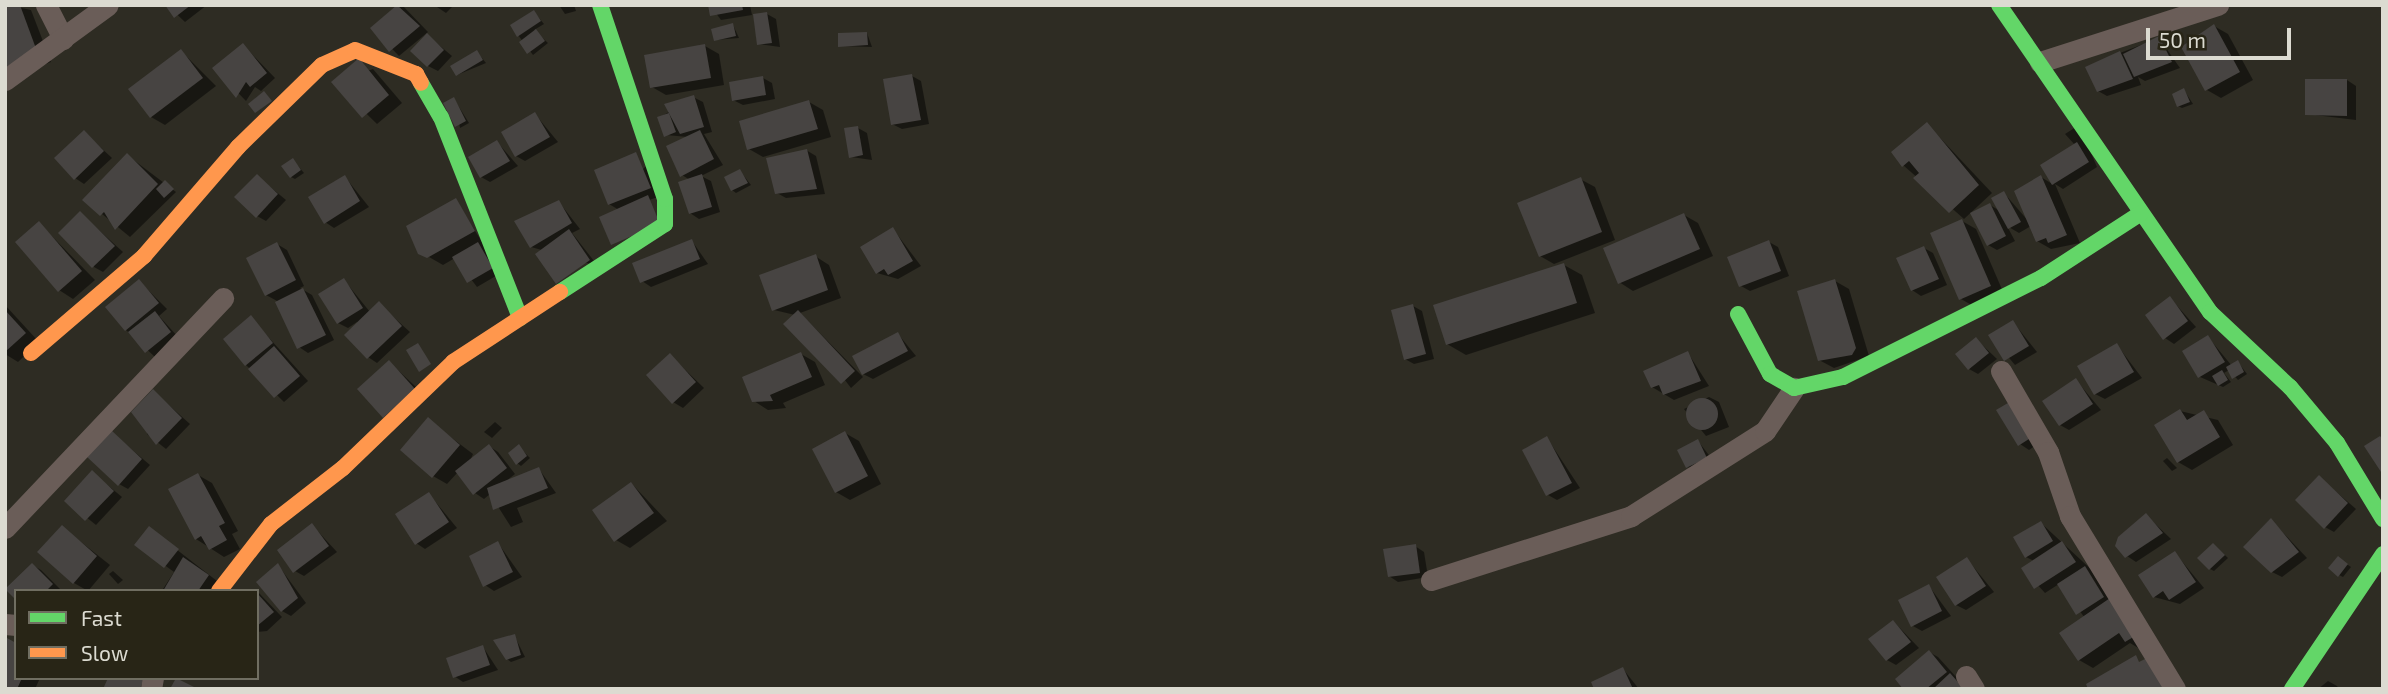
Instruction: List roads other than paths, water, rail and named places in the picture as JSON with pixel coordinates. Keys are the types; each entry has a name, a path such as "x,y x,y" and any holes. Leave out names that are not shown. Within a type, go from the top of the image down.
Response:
{"street":[{"path":"46,5 62,39"},
{"path":"5,80 108,5"},
{"path":"221,589 271,524 343,468 453,362 665,224 665,199 600,5"},
{"path":"1998,5 2040,62 2210,312 2290,387 2337,443 2383,519"},
{"path":"2040,62 2218,5"},
{"path":"31,353 144,256 238,147 323,65 355,50 416,74 441,117 520,318"},
{"path":"1738,314 1770,374 1794,388 1843,377 2001,299 2141,214"},
{"path":"5,528 223,298"},
{"path":"2001,371 2048,452 2070,516 2175,689"},
{"path":"1431,580 1631,516 1765,431 1794,388"},
{"path":"2292,689 2383,554"}]}
